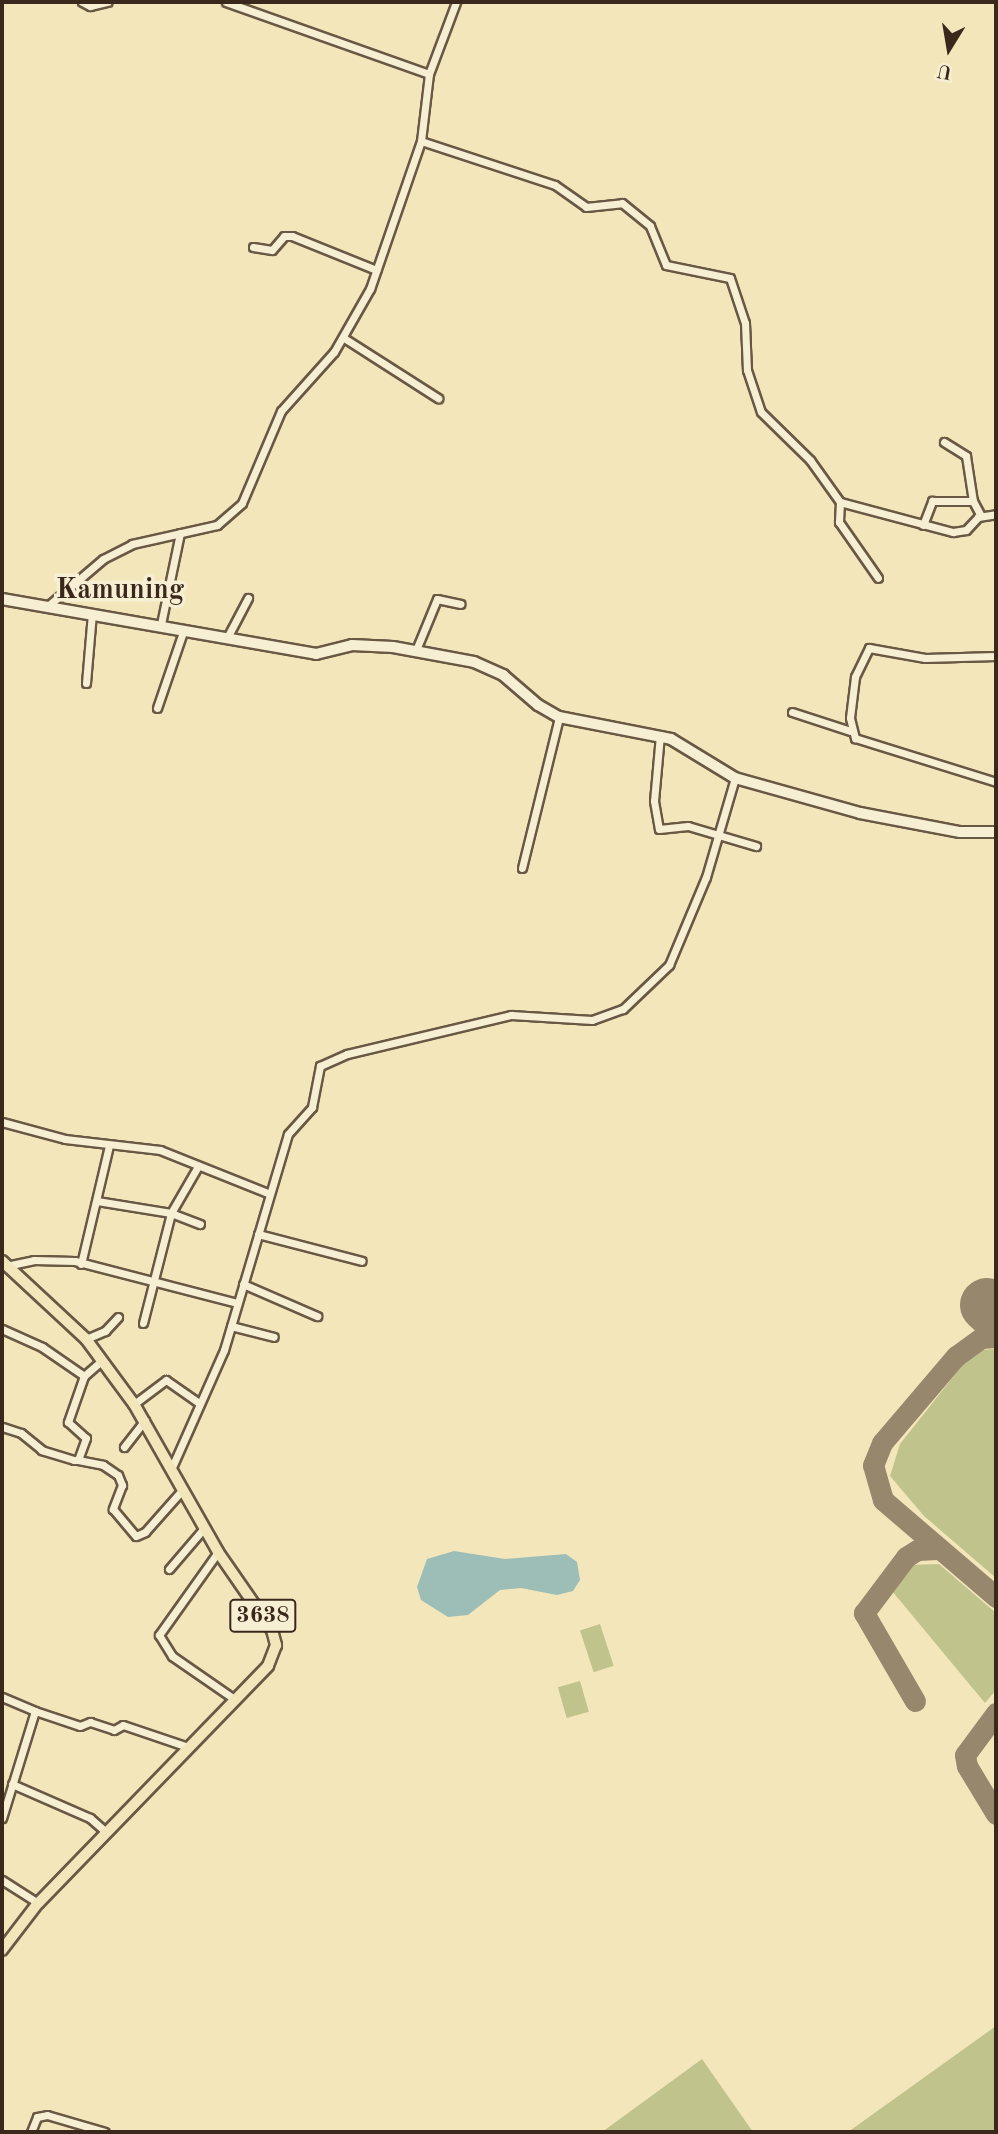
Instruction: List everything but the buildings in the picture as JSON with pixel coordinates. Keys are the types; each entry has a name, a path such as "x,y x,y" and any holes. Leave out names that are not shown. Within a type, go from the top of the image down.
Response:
{"main road":[{"name":"3638","path":"2,1950 38,1903 268,1666 276,1645 267,1622 218,1552 173,1465 134,1404 86,1339 3,1265"}],"street":[{"path":"82,2 90,6 108,2"},
{"path":"226,2 429,74"},
{"path":"49,605 103,559 132,544 218,525 237,511 281,411 344,338 376,270 421,141 429,74 456,2"},
{"path":"421,141 555,185 586,207 622,203 650,226 666,265 730,278 745,323 747,370 761,412 810,460 840,502 839,522 878,578"},
{"path":"253,247 272,250 284,236 292,236 376,270"},
{"path":"344,338 438,398"},
{"path":"944,442 966,456 973,501 981,516"},
{"path":"923,524 932,501 973,501"},
{"path":"840,502 958,532 981,516 996,514"},
{"path":"161,624 180,533"},
{"path":"228,636 248,598"},
{"path":"2,599 184,628 316,654 352,645 416,650 495,670 559,717 587,726 660,735 735,778 860,813 960,831 996,832"},
{"path":"416,650 437,599 460,604"},
{"path":"86,683 92,613"},
{"path":"157,708 184,628"},
{"path":"850,732 855,677 869,648 925,658 996,656"},
{"path":"792,712 850,732 855,738 996,782"},
{"path":"522,867 559,717"},
{"path":"660,735 654,801 659,829 688,826 756,846"},
{"path":"173,1465 231,1326 288,1135 312,1107 316,1071 326,1062 520,1013 592,1020 623,1009 669,965 720,836 735,778"},
{"path":"2,1122 109,1146 160,1150 197,1168 270,1194"},
{"path":"81,1264 109,1146"},
{"path":"143,1323 171,1213 197,1168"},
{"path":"97,1201 171,1213 200,1224"},
{"path":"258,1234 362,1261"},
{"path":"3,1265 34,1260 81,1264 237,1303"},
{"path":"243,1284 317,1316"},
{"path":"86,1339 105,1331 118,1317"},
{"path":"231,1326 274,1337"},
{"path":"2,1329 42,1347 84,1376"},
{"path":"78,1460 86,1435 68,1422 84,1376 101,1361"},
{"path":"134,1404 166,1380 200,1403"},
{"path":"124,1447 145,1420"},
{"path":"2,1427 21,1433 41,1450 103,1465 118,1475 122,1485 113,1508 136,1536 145,1532 184,1489"},
{"path":"169,1569 205,1527"},
{"path":"218,1552 159,1635 172,1656 234,1699"},
{"path":"2,1697 80,1726 90,1722 114,1730 123,1725 188,1747"},
{"path":"2,1818 35,1711"},
{"path":"12,1784 90,1818 106,1832"},
{"path":"2,1880 38,1903"},
{"path":"31,2132 34,2120 43,2115 105,2132"}],"green space":[{"path":"996,1349 996,1578 924,1516 890,1476 900,1444 968,1358 979,1350"},
{"path":"939,1564 996,1613 996,1690 985,1703 892,1591 912,1565"},
{"path":"600,1624 614,1666 594,1672 580,1630"},
{"path":"580,1681 589,1712 567,1718 558,1687"},
{"path":"996,2026 996,2132 848,2132"},
{"path":"702,2059 753,2132 602,2132"}],"water":[{"path":"454,1551 505,1559 566,1554 577,1562 580,1580 573,1591 557,1595 521,1588 500,1590 468,1615 448,1617 421,1600 417,1587 427,1559"}],"taxiway":[{"path":"996,1337 981,1338 956,1356 882,1443 873,1465 883,1500 996,1597"},
{"path":"915,1701 864,1613 906,1557 917,1550 938,1549"},
{"path":"996,1713 965,1755 967,1766 996,1814"}],"runway":[{"path":"987,1305 996,1313"}],"district":[{"name":"Kamuning","path":"120,591"}]}
